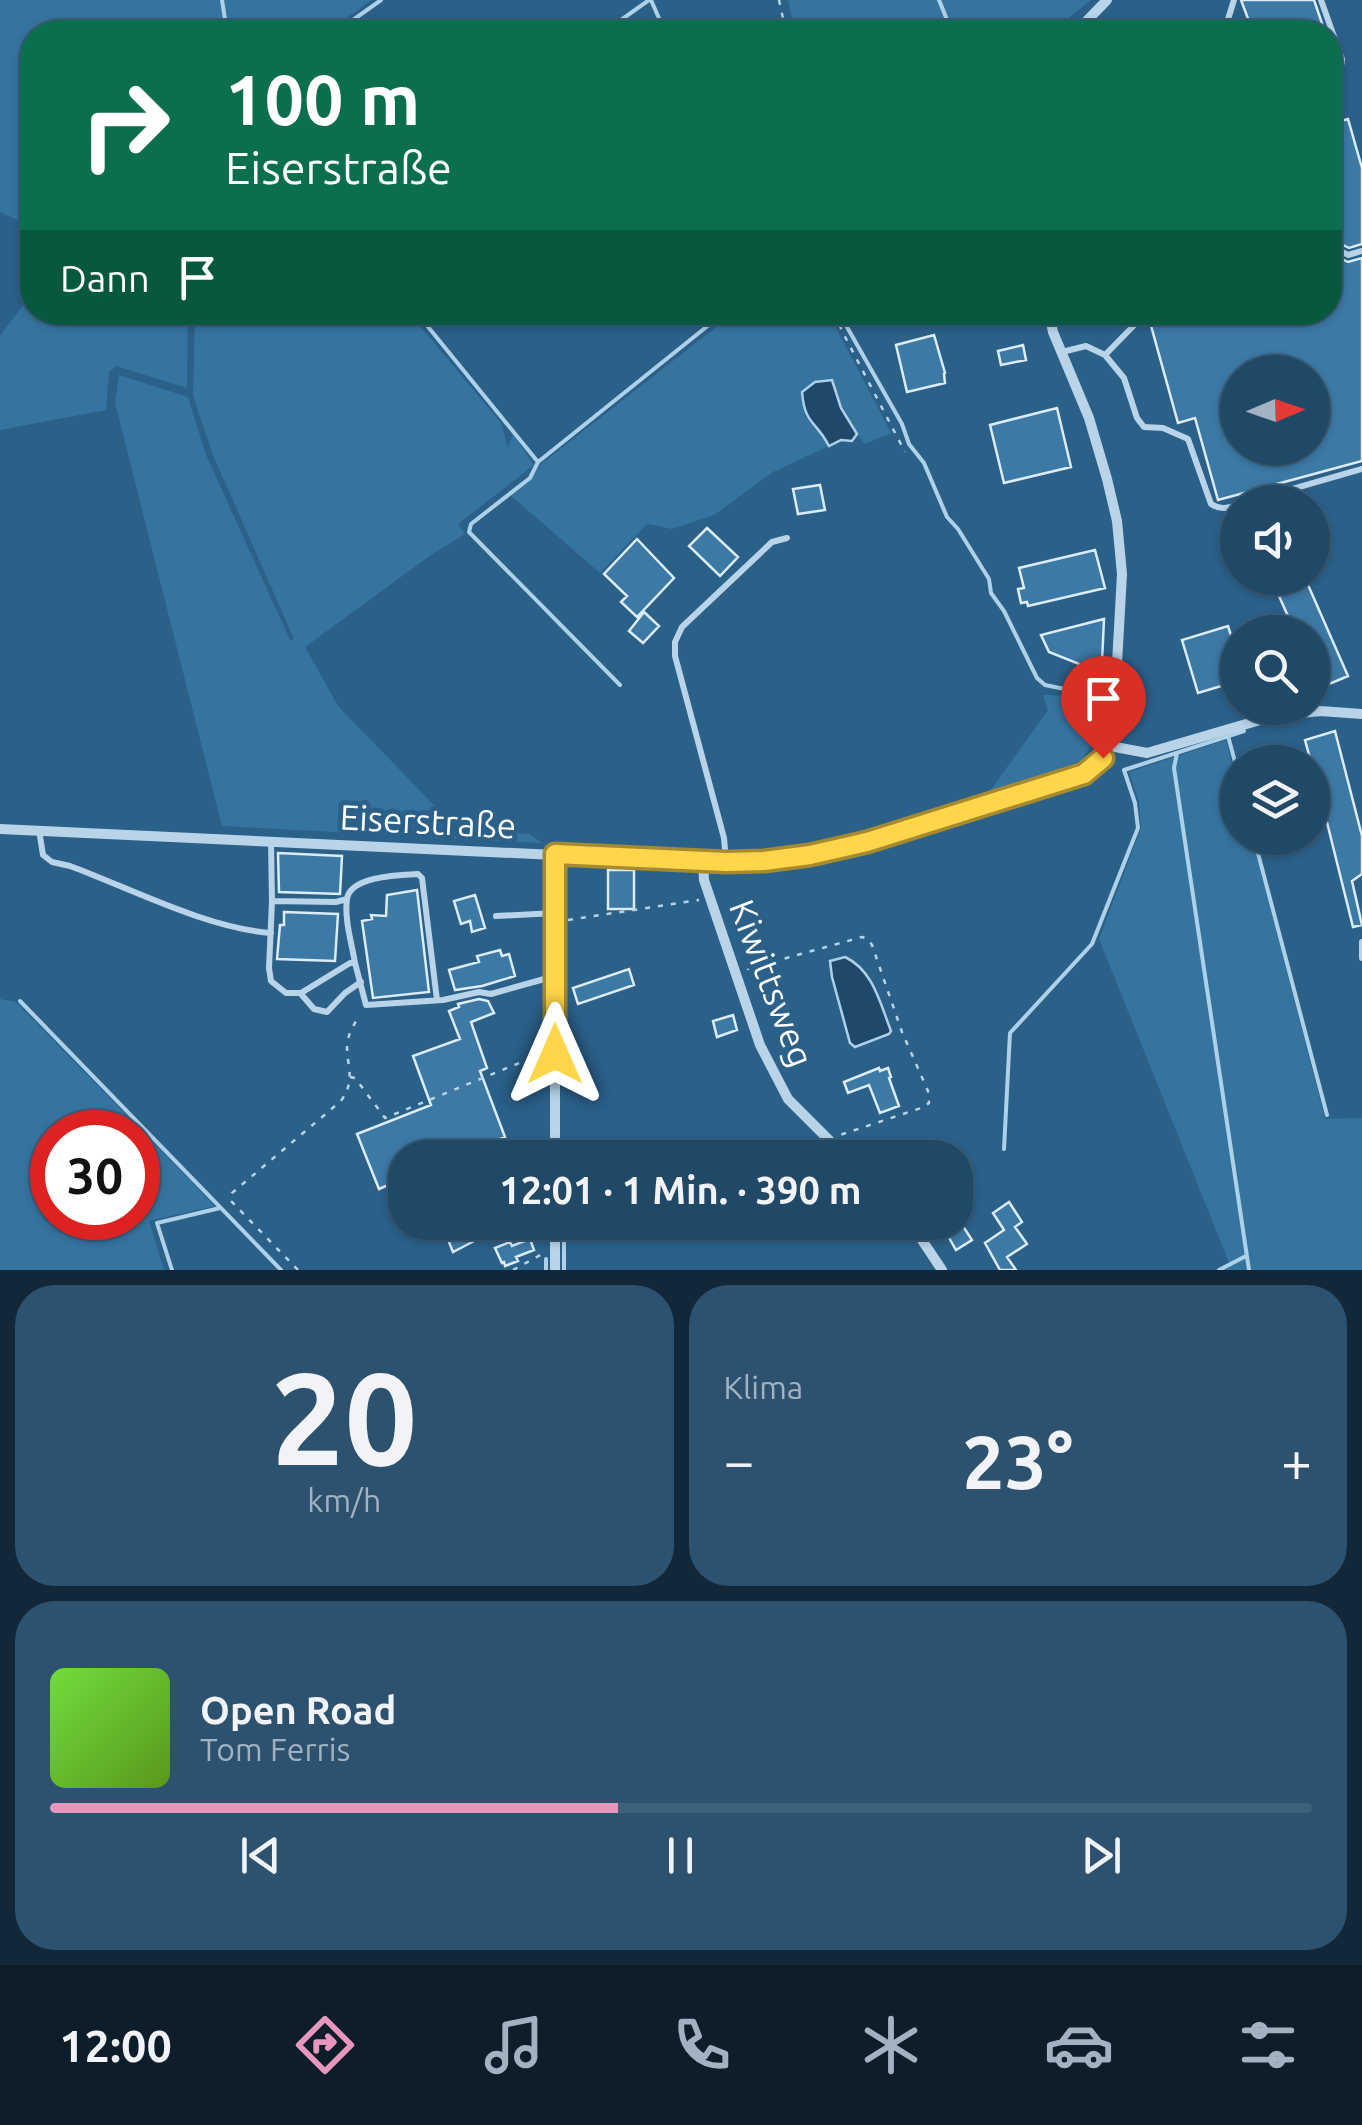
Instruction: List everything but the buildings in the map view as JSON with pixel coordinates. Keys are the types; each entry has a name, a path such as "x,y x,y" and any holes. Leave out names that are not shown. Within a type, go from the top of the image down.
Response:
{"street":[{"path":"1087,20 1106,0"},
{"path":"1052,325 1089,418 1117,522 1122,612 1110,746 1148,753 1274,716 1320,711 1362,714"},
{"name":"Eiserstraße","path":"0,829 703,862 764,861 867,842 1084,774 1103,758 1110,746"},
{"path":"555,854 555,1140"},
{"name":"Kiwittsweg","path":"703,862 704,880 760,1045 788,1100 828,1140"},
{"path":"555,1240 555,1270"},
{"path":"922,1240 942,1270"}],"lane":[{"path":"1105,355 1134,325"},
{"path":"1062,352 1086,346 1105,355 1124,378 1144,427 1163,428 1188,439 1210,504 1220,508"},
{"path":"1306,485 1362,469"},
{"path":"726,862 724,838 674,642 682,627 772,542 786,538"},
{"path":"39,830 43,855 52,862 221,923 271,933"},
{"path":"270,841 271,981 286,994 301,993 354,963"},
{"path":"437,1000 422,878 418,874 368,880 356,886 347,899 354,963 366,1005 437,1000 479,992 490,994 555,976"},
{"path":"272,901 347,899"},
{"path":"496,916 555,917"},
{"path":"1362,942 1362,958"},
{"path":"301,993 314,1009 326,1012 361,982"}],"path":[{"path":"840,325 906,452"},
{"path":"555,917 710,899"},
{"path":"736,972 862,936 872,946 928,1091 929,1103 832,1140"},
{"path":"298,1270 231,1200 232,1193 341,1101 349,1089 347,1042 366,1005"},
{"path":"350,1077 355,1078 384,1118 534,1056 555,1054"},
{"path":"512,1270 540,1253 555,1251"}],"shaded area":[{"path":"0,0 372,0 344,20 20,20 20,221 0,212"},
{"path":"788,0 1091,0 1066,20 792,20"},
{"path":"20,309 20,325 188,325 187,388 116,366 109,372 106,410 0,430 0,336"},
{"path":"195,325 419,325 501,423 508,448 513,434 534,465 458,524 465,534 305,647 338,706 455,827 529,834 542,843 222,826 115,403 119,375 188,397 206,455 290,640 294,639 213,455 193,396"},
{"path":"719,325 835,325 891,433 865,444 846,414 832,380 804,415 829,446 773,472 714,515 672,529 647,524 600,573 510,495 532,478 540,465"},
{"path":"832,380 841,408 857,434 852,441 841,440 829,446 808,417 802,392 815,382"},
{"path":"1043,695 1077,696 1107,720 1081,761 987,795 1048,710"},
{"path":"1226,740 1227,745 1220,745 1220,855 1256,855 1325,1119 1362,1118 1362,1270 1223,1270 1230,1265 1099,939 1141,828 1139,802 1129,772"},
{"path":"845,957 869,979 891,1031 855,1047 850,1043 830,961"},
{"path":"0,999 16,1002 121,1110 30,1110 30,1240 155,1240 164,1270 0,1270"},
{"path":"160,1150 215,1206 160,1218"}],"waterway":[{"path":"222,0 225,20"},
{"path":"353,20 381,0"},
{"path":"621,20 649,0"},
{"path":"651,0 660,20"},
{"path":"939,0 947,20"},
{"path":"427,325 538,462"},
{"path":"620,685 469,532 471,524 530,478 538,462 709,325"},
{"path":"847,325 902,424 909,444 924,463 947,517 989,579 991,593 1037,678 1045,685 1089,694 1105,706"},
{"path":"1004,1149 1010,1033 1092,944 1138,828 1124,770 1244,731"},
{"path":"1228,736 1230,745"},
{"path":"1177,753 1174,768 1249,1270"},
{"path":"1258,855 1327,1115"},
{"path":"20,1001 281,1270"},
{"path":"172,1270 157,1223 220,1208"},
{"path":"564,1240 564,1270"},
{"path":"1219,1270 1246,1256"},
{"path":"546,1259 546,1270"}],"route":[{"path":"555,1054 555,854 703,862 810,855 867,842 1084,774 1103,758"}]}
